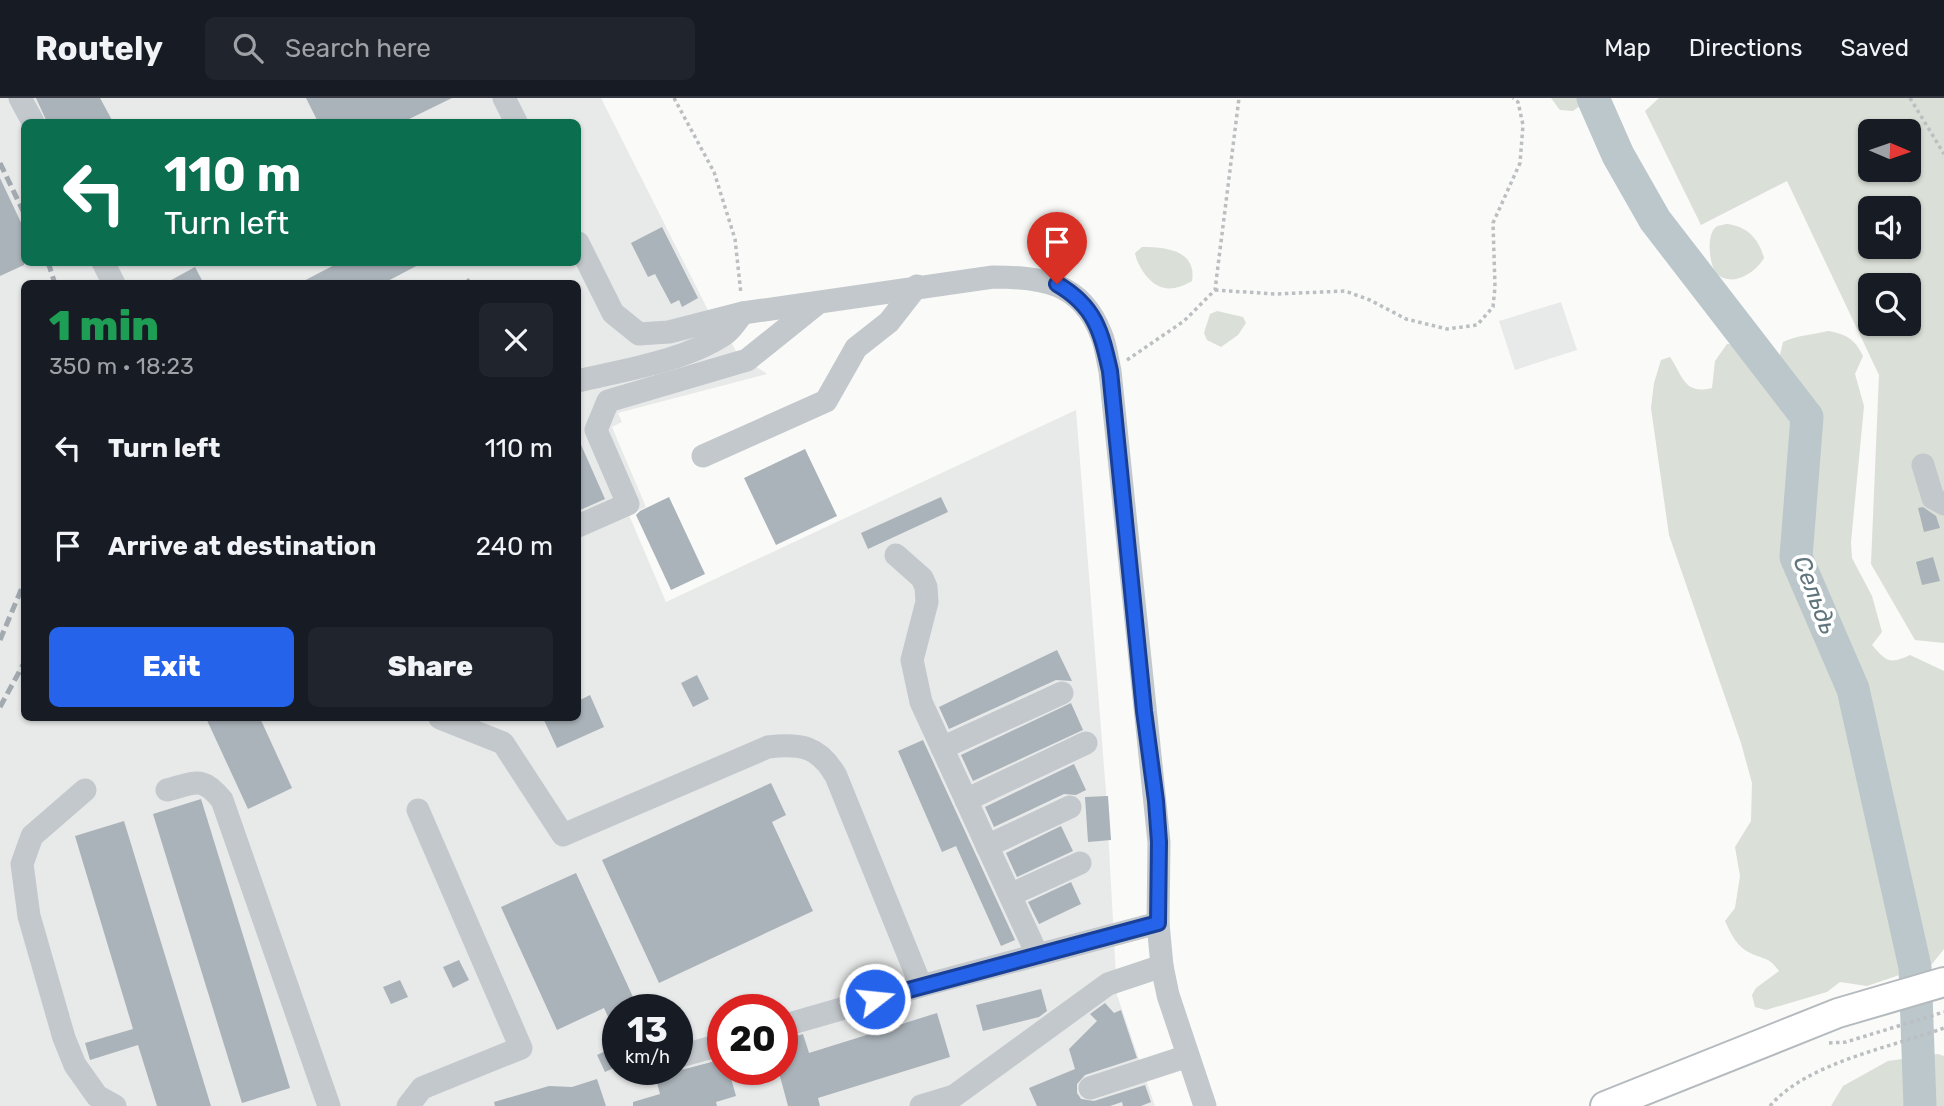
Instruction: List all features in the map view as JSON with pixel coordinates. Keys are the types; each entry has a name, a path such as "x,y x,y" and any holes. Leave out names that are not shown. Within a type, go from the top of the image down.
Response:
{"main road":[{"path":"1605,1106 1838,1013 1944,982"}],"street":[{"path":"20,98 31,119"},
{"path":"504,98 514,119"},
{"path":"581,249 613,313 639,334 669,332 743,313 993,277 1029,277 1057,284 1073,293 1088,309 1102,335 1110,371 1144,711 1155,793 1159,842 1158,923 1162,966 1168,995 1205,1106"},
{"path":"703,456 826,401 856,348 889,321 917,286"},
{"path":"581,525 628,504 596,430 608,401 747,360 821,301"},
{"path":"581,380 690,351 726,333 743,313"},
{"path":"1923,465 1933,498 1944,504"},
{"path":"896,555 922,578 926,587 927,601 912,660 921,702 1037,954"},
{"path":"942,748 1062,692"},
{"path":"448,721 503,743 563,835 768,747 789,744 809,749 826,759 836,776 921,986"},
{"path":"966,800 1086,744"},
{"path":"167,790 198,782 211,787 222,800 329,1106"},
{"path":"85,790 32,836 22,864 29,916 64,1038 75,1065 97,1096 115,1106"},
{"path":"987,846 1070,807"},
{"path":"408,1106 422,1088 521,1048 418,810"},
{"path":"1010,895 1080,863"},
{"path":"798,1021 1158,923"},
{"path":"921,1106 954,1096 1108,984 1162,966"},
{"path":"1090,1088 1188,1056"}],"path":[{"path":"674,98 714,172 735,239 743,313"},
{"path":"1110,371 1184,321 1215,290 1239,98"},
{"path":"1215,290 1275,294 1345,291 1370,300 1406,319 1447,330 1478,325 1493,307 1493,223 1520,163 1523,125 1518,102 1513,98"},
{"path":"1910,98 1944,153"},
{"path":"1846,1042 1944,1012"},
{"path":"1770,1106 1783,1091 1843,1061 1944,1028"}],"shaded area":[{"path":"0,98 601,98 710,314 716,314 737,353 767,374 618,413 622,422 612,427 646,507 629,515 666,602 1076,410 1106,792 1117,995 1155,1106 0,1106"},
{"path":"1551,98 1585,98 1584,103 1573,111 1560,110"},
{"path":"1659,98 1944,98 1944,643 1915,640 1871,564 1879,375 1861,336 1921,336 1921,273 1858,273 1858,331 1787,181 1701,225 1645,111"},
{"path":"1727,224 1741,227 1751,235 1764,258 1750,273 1737,279 1723,278 1717,274 1711,257 1713,231"},
{"path":"1142,247 1177,252 1190,263 1192,281 1172,288 1155,284 1144,273 1136,258 1135,253"},
{"path":"1561,302 1577,350 1515,370 1499,321"},
{"path":"1217,311 1243,317 1246,323 1238,335 1221,347 1207,340 1204,333 1210,314"},
{"path":"1828,331 1849,338 1863,356 1855,374 1864,406 1851,542 1852,558 1872,596 1882,632 1872,645 1888,660 1910,655 1944,671 1944,949 1932,964 1867,986 1840,982 1827,992 1766,1010 1755,1007 1752,995 1756,988 1779,971 1767,960 1741,947 1725,921 1735,908 1740,876 1735,847 1751,821 1752,783 1741,743 1669,535 1651,408 1654,383 1661,360 1670,357 1685,382 1695,389 1712,388 1715,361 1727,344 1741,345 1772,363 1779,359 1783,342"},
{"path":"1938,1054 1944,1056 1944,1106 1831,1106 1843,1086 1888,1061"}],"building":[{"path":"36,98 100,98 111,119 46,119"},
{"path":"306,98 452,98 409,119 316,119"},
{"path":"0,178 21,223 22,266 0,276"},
{"path":"662,227 698,298 682,307 679,300 671,304 655,274 648,277 631,243"},
{"path":"332,266 416,266 390,280 306,280"},
{"path":"195,267 202,280 171,280"},
{"path":"581,445 605,499 581,510"},
{"path":"805,449 837,516 776,545 744,478"},
{"path":"669,497 705,574 671,590 636,515"},
{"path":"941,497 948,512 868,549 861,533"},
{"path":"1923,507 1936,516 1940,528 1924,532 1918,508"},
{"path":"1933,557 1940,581 1922,585 1916,562"},
{"path":"1057,650 1072,681 1056,680 949,729 939,707"},
{"path":"697,675 709,699 693,707 681,683"},
{"path":"590,695 604,727 557,748 544,721 581,721 581,700"},
{"path":"1071,703 1083,730 973,781 961,755"},
{"path":"207,721 261,721 292,788 248,809"},
{"path":"923,740 1015,940 1001,946 956,846 942,852 898,751"},
{"path":"1074,764 1086,790 1076,795 1064,794 994,827 985,807"},
{"path":"771,783 786,815 772,822 813,911 659,983 602,860"},
{"path":"1108,796 1111,840 1088,842 1085,797"},
{"path":"201,799 290,1088 242,1103 153,814"},
{"path":"124,821 211,1106 157,1106 138,1045 90,1060 85,1043 133,1029 75,836"},
{"path":"1061,826 1073,851 1017,877 1006,853"},
{"path":"576,873 632,994 602,994 602,1009 557,1030 501,907"},
{"path":"1071,882 1081,904 1039,924 1028,902"},
{"path":"459,960 469,980 453,988 443,967"},
{"path":"400,980 408,997 391,1004 383,987"},
{"path":"1041,989 1047,1011 1039,1017 983,1031 976,1005"},
{"path":"1105,1003 1114,1013 1121,1010 1137,1058 1085,1075 1077,1084 1077,1093 1081,1099 1094,1101 1145,1085 1151,1102 1141,1106 1123,1106 1122,1102 1110,1106 1037,1106 1029,1088 1075,1069 1069,1049 1097,1021 1090,1014"},
{"path":"937,1013 950,1057 818,1098 820,1106 788,1106 782,1085 798,1085 798,1035 803,1034 809,1053"},
{"path":"602,1053 602,1066 597,1055"},
{"path":"707,1063 707,1085 733,1085 736,1096 716,1102 717,1106 633,1106 633,1102 660,1094 657,1085 693,1085 693,1067"},
{"path":"597,1079 606,1106 495,1106 494,1102 549,1086 572,1087"}],"waterway":[{"name":"Сельдь","path":"1593,98 1618,155 1655,220 1807,417 1796,557 1853,689 1915,967 1920,1106"}],"railway":[{"path":"0,163 21,207"},
{"path":"49,266 54,280"},
{"path":"0,640 21,590"},
{"path":"0,707 21,668"}],"route":[{"path":"875,999 1158,923 1159,842 1156,801 1144,711 1110,371 1102,335 1088,309 1073,293 1057,284"}]}
